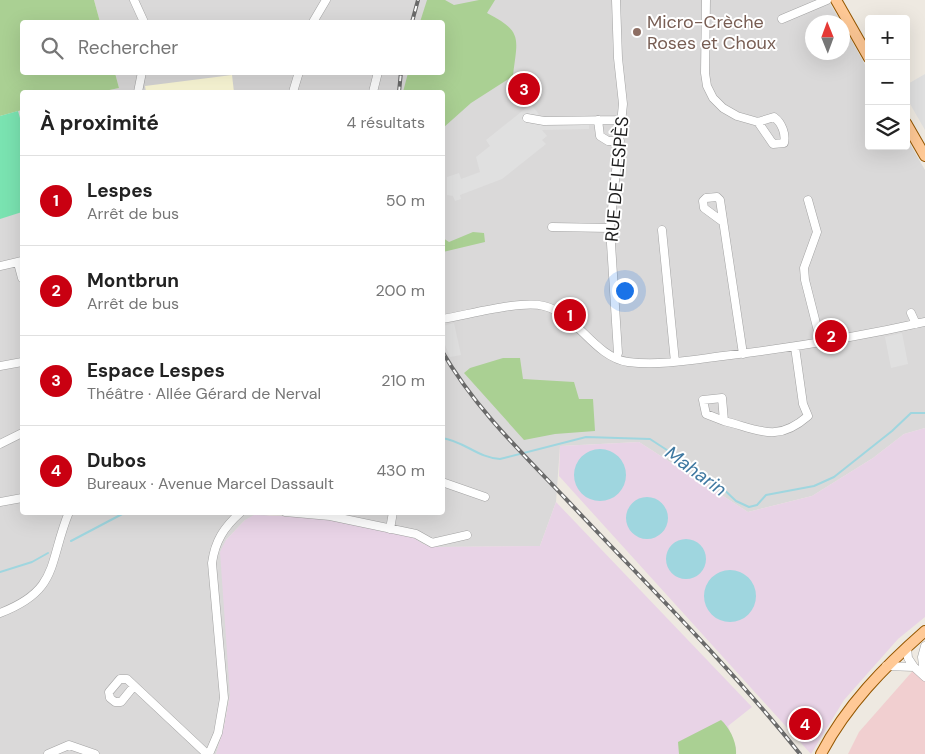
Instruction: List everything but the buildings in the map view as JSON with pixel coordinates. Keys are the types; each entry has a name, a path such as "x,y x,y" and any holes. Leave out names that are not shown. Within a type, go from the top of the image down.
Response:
{"main road":[{"path":"836,0 865,51"},
{"path":"910,130 925,156"},
{"path":"821,754 841,722 886,666 925,631"}],"street":[{"path":"134,0 143,20"},
{"path":"315,20 326,0"},
{"name":"RUE DE LESPÈS","path":"616,0 622,120 610,228 618,353 616,358"},
{"path":"706,0 705,73 707,86 723,108 737,116 758,122"},
{"path":"782,19 827,0"},
{"path":"138,90 141,75"},
{"path":"294,90 298,75"},
{"path":"374,90 377,75"},
{"path":"527,118 544,121 622,120"},
{"path":"598,120 600,136 608,141 620,141"},
{"path":"808,200 817,232 809,249 804,274 821,343"},
{"path":"723,222 743,354"},
{"path":"552,227 610,228"},
{"path":"662,230 675,362"},
{"path":"0,266 20,262"},
{"path":"445,318 524,304 546,306 567,318 616,358 632,362 675,362 795,347 925,322"},
{"path":"911,313 916,324"},
{"path":"724,420 770,433 794,428 808,416 803,404 795,347"},
{"path":"0,366 20,362"},
{"path":"0,444 20,434"},
{"path":"445,483 485,497"},
{"path":"0,502 20,498"},
{"path":"0,613 25,603 48,577 68,515"},
{"path":"134,686 208,754 218,733 224,698 212,563 214,548 220,535 238,515"},
{"path":"319,515 416,534 432,543 467,535"},
{"path":"390,529 392,515"},
{"path":"924,676 922,657 925,646"},
{"path":"907,647 908,658 914,668 924,676"},
{"path":"886,666 914,668"},
{"path":"48,754 69,745 95,754"}],"shaded area":[{"path":"94,0 828,0 837,15 805,15 805,60 850,60 850,38 865,65 865,150 910,150 910,144 925,170 925,428 904,434 873,458 812,496 748,512 639,442 560,446 556,502 540,546 438,547 423,544 413,538 331,518 269,515 445,515 445,90 110,90 119,88 116,75 445,75 445,20 99,20"},
{"path":"925,74 925,130 910,104 910,83"},
{"path":"232,75 234,90 146,90 145,86"},
{"path":"531,104 544,121 589,120 589,129 542,130 547,136 542,140 546,144 502,179 460,195 461,199 455,201 453,196 447,195 447,177 459,173 461,179 480,172 476,157 490,146 486,140"},
{"path":"20,111 20,515 269,515 245,520 226,540 230,695 224,727 216,754 0,754 0,116"},
{"path":"454,323 461,355 450,357 445,345 445,325"},
{"path":"902,333 908,364 891,368 885,337"},
{"path":"925,428 925,617 898,639 844,700 811,754 559,476 560,446 639,442 748,512 812,496 873,458 904,434"},
{"path":"556,502 752,707 728,726 736,748 736,754 216,754 224,727 230,695 220,552 226,540 245,520 254,515 331,518 414,538 423,544 438,547 540,546"},
{"path":"925,657 925,754 848,754 859,732"}],"green space":[{"path":"0,0 94,0 99,20 20,20 20,75 116,75 119,88 110,90 20,90 20,111 0,116"},
{"path":"427,0 445,0 454,5 479,0 495,0 487,13 507,26 513,32 515,38 516,53 513,76 471,103 445,126 445,90 404,90 407,75 445,75 445,20 421,20"},
{"path":"18,111 20,118 20,213 0,219 0,116"},
{"path":"473,232 484,233 485,242 445,252 445,239 449,242"},
{"path":"503,358 520,358 523,379 574,382 579,399 593,399 595,431 555,434 524,440 464,373 470,368"},
{"path":"721,720 732,735 736,754 679,754 678,742"}],"water":[{"path":"595,449 605,449 619,456 626,470 626,480 619,494 605,501 595,501 585,497 578,490 574,480 574,470 578,460 585,453"},
{"path":"647,497 662,503 668,518 662,533 647,539 632,533 626,518 632,503"},
{"path":"690,539 697,542 703,548 706,559 705,567 697,576 690,579 682,579 675,576 667,567 666,555 669,548 678,540"},
{"path":"730,570 740,572 748,578 754,586 756,596 754,606 748,614 740,620 730,622 720,620 712,614 706,606 704,596 706,586 712,578 720,572"}],"waterway":[{"name":"Maharin","path":"445,439 457,442 485,456 500,459 586,437 650,439 716,482 736,501 749,507 757,505 766,495 814,486 834,477 892,431 911,413 925,413"},
{"name":"Maharin","path":"71,541 120,515"},
{"name":"Maharin","path":"0,572 32,562 48,553"}],"railway":[{"path":"413,20 418,0"},
{"path":"399,90 401,75"},
{"path":"445,356 469,391 500,429 715,656 800,754"}],"place":[{"name":"Micro-Crèche Roses et Choux","path":"637,32"},
{"name":"Espace Lespes","path":"524,89"},
{"name":"Lespes","path":"570,315"},
{"name":"Montbrun","path":"831,336"},
{"name":"Dubos","path":"805,724"}]}
